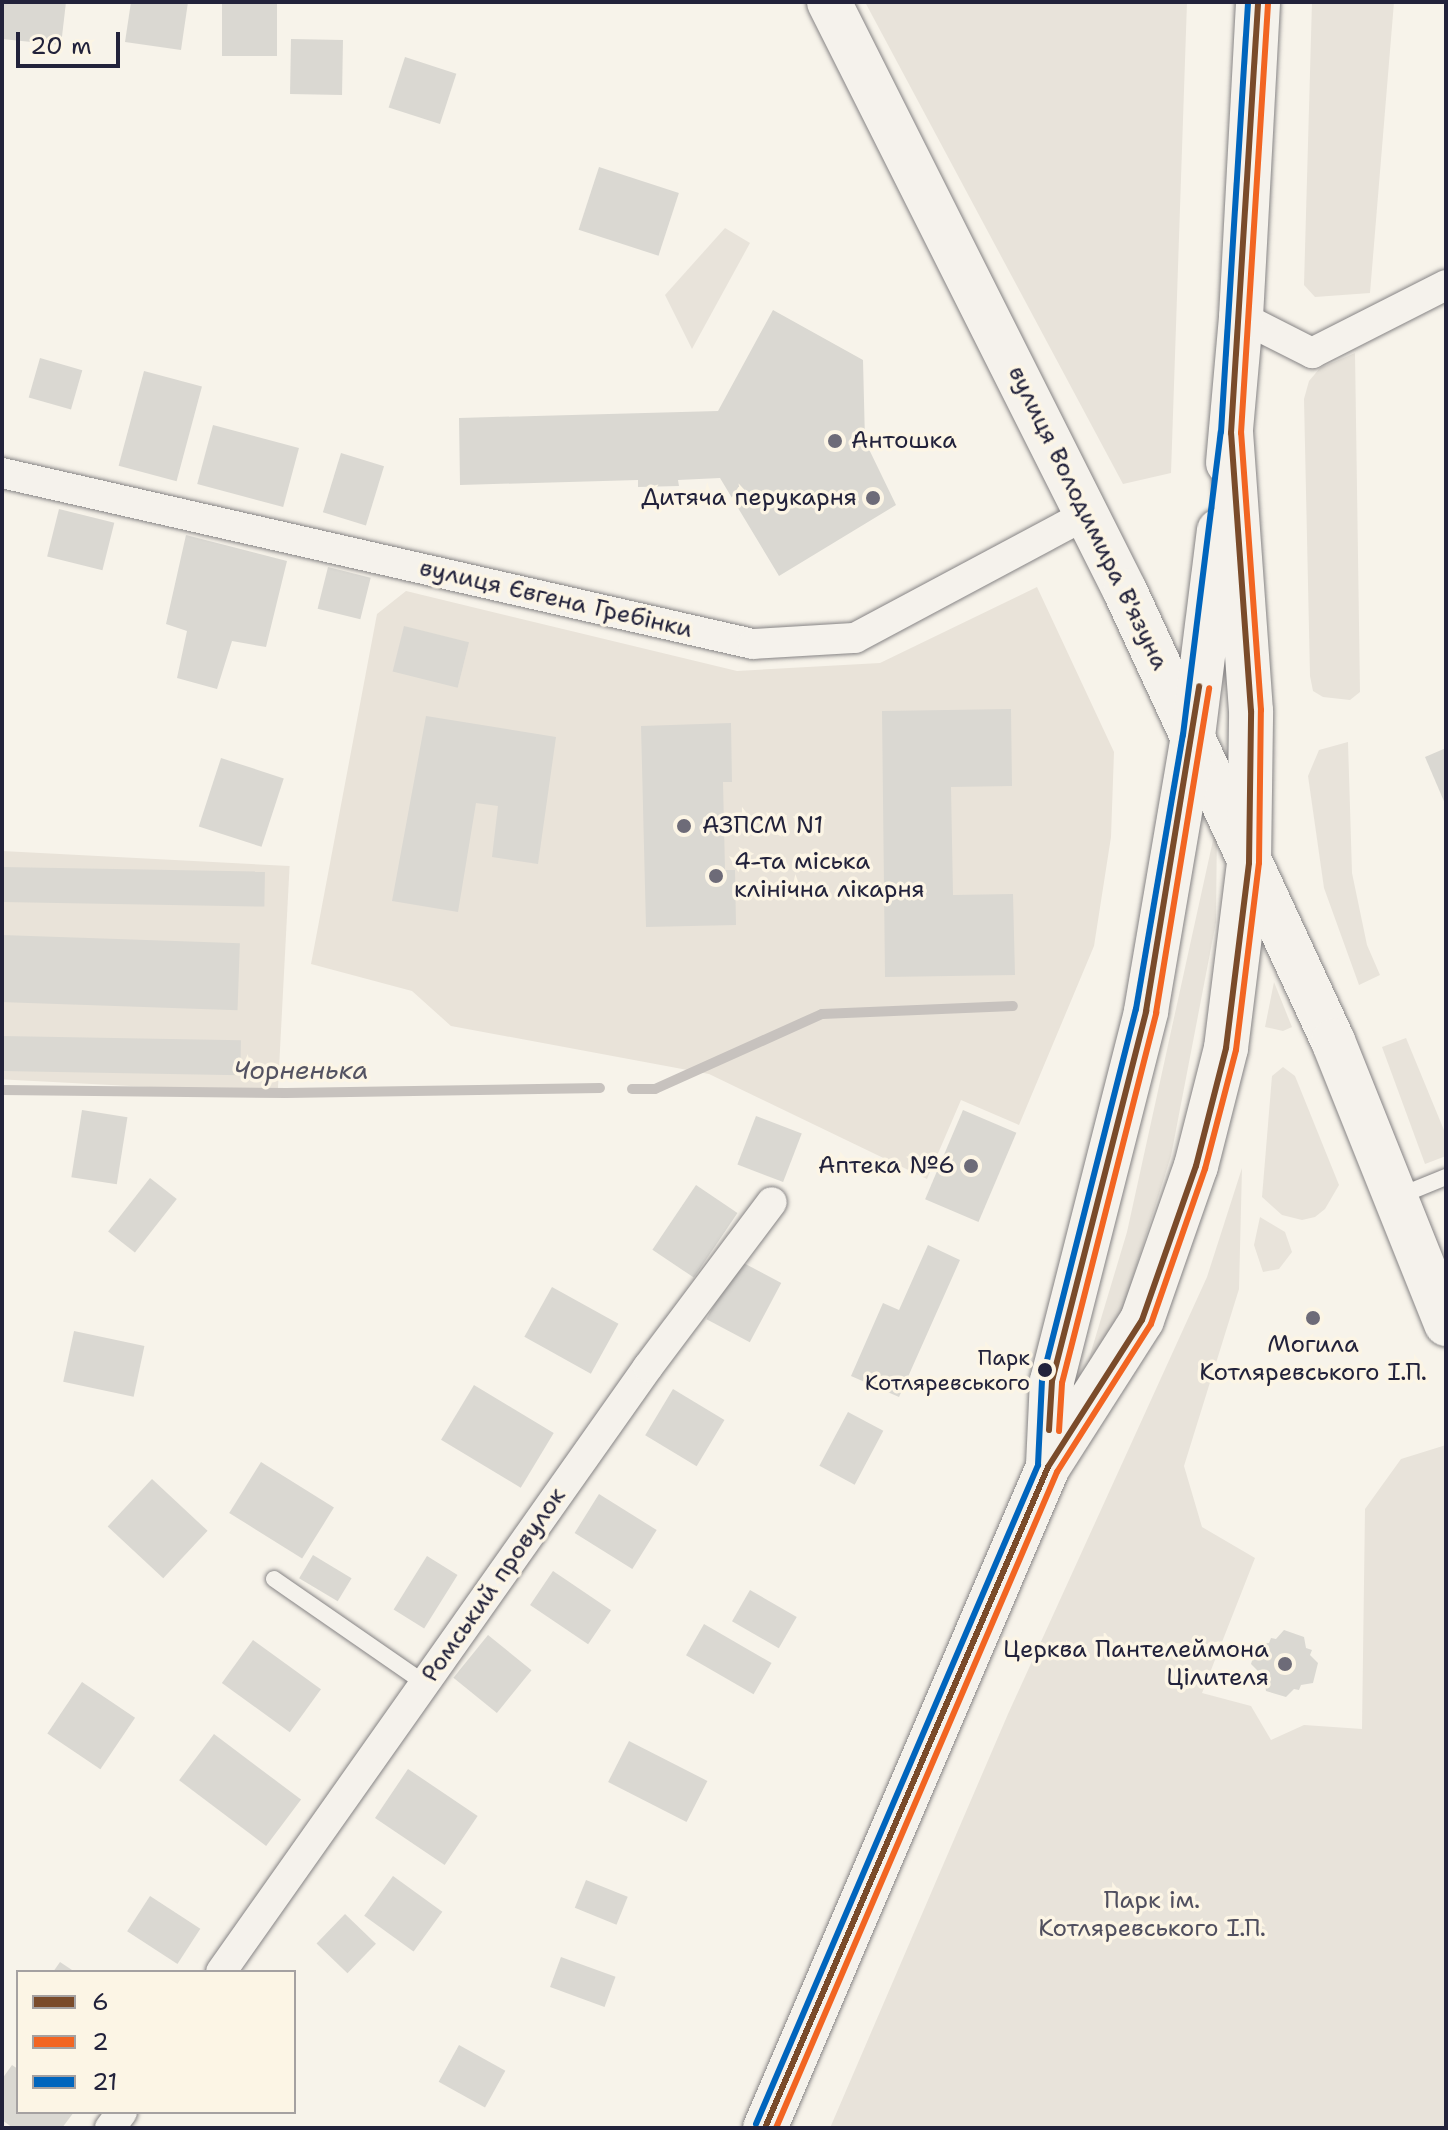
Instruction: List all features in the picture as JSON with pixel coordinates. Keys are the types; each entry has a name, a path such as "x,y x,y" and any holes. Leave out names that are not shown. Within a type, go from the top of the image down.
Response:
{"main road":[{"name":"вулиця Володимира В'язуна","path":"829,2 1087,514 1193,736 1333,1041 1446,1324"},
{"path":"1048,1467 1052,1381 1146,1011 1193,736 1231,433 1241,317 1258,2"},
{"path":"765,2128 1048,1467 1142,1320 1196,1166 1228,1033 1249,863 1251,711 1231,433"}],"street":[{"path":"1241,317 1312,353 1446,285"},
{"name":"вулиця Євгена Гребінки","path":"2,473 753,644 855,638 1087,514"},
{"name":"Ромський провулок","path":"222,1970 648,1367 772,1202"}],"lane":[{"path":"1395,1197 1446,1177"},
{"path":"274,1579 424,1683"}],"shaded area":[{"name":"4-та міська клінічна лікарня","path":"1037,587 1114,752 1111,837 1094,946 1019,1125 961,1100 927,1179 709,1074 451,1026 412,991 311,964 377,614 406,591 737,671 880,663"},
{"path":"2,851 290,866 278,1094 2,1079"}],"green space":[{"path":"865,2 1187,2 1171,473 1123,484"},
{"path":"1312,2 1394,2 1370,293 1315,297 1304,285"},
{"path":"725,228 750,243 692,349 665,295"},
{"path":"1355,353 1360,692 1350,700 1323,697 1313,691 1310,676 1304,399 1309,381 1320,368"},
{"path":"1348,742 1352,873 1367,945 1380,975 1359,985 1324,888 1308,776 1319,750"},
{"path":"1217,822 1216,922 1171,1156 1122,1312 1076,1402 1127,1232"},
{"path":"1274,982 1292,1027 1283,1031 1265,1027"},
{"path":"1406,1038 1446,1135 1446,1156 1425,1164 1382,1047"},
{"path":"1283,1067 1295,1076 1339,1185 1325,1209 1315,1217 1302,1220 1282,1215 1262,1197 1272,1076"},
{"name":"Парк ім. Котляревського І.П.","path":"1242,1168 1239,1289 1184,1466 1202,1527 1255,1558 1202,1693 1251,1706 1271,1740 1304,1725 1362,1729 1365,1509 1401,1459 1446,1445 1446,2128 830,2128 1008,1714 1207,1277"},
{"path":"1260,1217 1285,1232 1292,1252 1279,1269 1263,1272 1254,1245"}],"building":[{"path":"3,2 66,2 61,45 2,39"},
{"path":"131,2 188,2 181,50 125,42"},
{"path":"222,2 277,2 277,56 222,56"},
{"path":"291,39 343,40 342,95 290,94"},
{"path":"405,57 456,74 440,124 389,107"},
{"path":"599,167 679,193 658,256 579,230"},
{"path":"773,310 863,360 865,441 896,505 779,576 720,478 678,480 679,486 638,487 638,480 460,485 459,418 718,411"},
{"path":"40,358 82,370 71,410 29,397"},
{"path":"144,371 202,387 177,481 119,466"},
{"path":"213,425 299,448 283,507 197,484"},
{"path":"341,453 384,466 366,525 323,512"},
{"path":"59,509 114,523 102,570 47,557"},
{"path":"186,535 287,561 266,647 232,641 217,689 177,678 187,631 166,624"},
{"path":"328,567 371,578 360,619 318,609"},
{"path":"404,626 469,642 458,688 393,672"},
{"path":"1011,709 1012,786 951,787 953,895 1013,894 1015,975 885,977 882,711"},
{"path":"426,716 556,737 538,864 492,857 498,806 476,803 458,912 392,901"},
{"name":"АЗПСМ N1","path":"731,723 732,782 723,782 725,870 735,870 736,925 646,927 641,726"},
{"path":"1446,748 1446,806 1425,757"},
{"path":"221,758 284,778 262,847 199,826"},
{"path":"2,867 265,872 264,907 2,902"},
{"path":"2,935 240,943 238,1010 2,1002"},
{"path":"2,1036 241,1040 240,1075 2,1071"},
{"path":"82,1110 127,1117 117,1184 71,1177"},
{"name":"Аптека №6","path":"963,1110 1016,1133 978,1222 925,1199"},
{"path":"756,1116 802,1134 783,1182 737,1165"},
{"path":"150,1178 177,1199 135,1253 108,1232"},
{"path":"696,1185 737,1213 694,1278 652,1250"},
{"path":"928,1245 960,1260 899,1397 851,1376 883,1303 899,1310"},
{"path":"738,1260 781,1283 750,1342 707,1319"},
{"path":"552,1287 618,1324 591,1374 524,1337"},
{"path":"74,1331 144,1346 134,1397 63,1382"},
{"path":"474,1385 554,1433 521,1488 441,1440"},
{"path":"673,1389 724,1420 697,1466 645,1435"},
{"path":"848,1412 883,1431 855,1485 819,1466"},
{"path":"261,1462 334,1508 302,1558 229,1513"},
{"path":"152,1479 208,1531 163,1578 108,1527"},
{"path":"599,1494 657,1530 632,1569 575,1533"},
{"path":"313,1555 352,1578 338,1601 299,1578"},
{"path":"427,1556 458,1575 424,1629 394,1609"},
{"path":"553,1571 611,1610 588,1644 530,1605"},
{"path":"750,1590 797,1617 779,1648 732,1621"},
{"path":"704,1624 772,1663 754,1694 686,1655"},
{"name":"Церква Пантелеймона Цілителя","path":"1284,1630 1304,1637 1306,1648 1312,1650 1310,1655 1318,1663 1313,1683 1301,1685 1299,1690 1294,1689 1286,1697 1266,1691 1264,1679 1259,1678 1260,1673 1251,1664 1257,1644 1269,1643 1271,1638 1276,1639"},
{"path":"488,1635 532,1670 497,1713 453,1678"},
{"path":"253,1640 321,1689 290,1732 222,1683"},
{"path":"82,1682 135,1718 100,1769 47,1733"},
{"path":"214,1734 301,1800 266,1846 179,1780"},
{"path":"629,1741 707,1781 687,1822 608,1782"},
{"path":"408,1769 478,1816 445,1865 375,1818"},
{"path":"393,1876 442,1912 414,1951 364,1916"},
{"path":"586,1880 628,1897 616,1925 575,1908"},
{"path":"150,1896 200,1929 177,1964 127,1931"},
{"path":"345,1914 376,1944 347,1973 317,1943"},
{"path":"561,1957 616,1977 605,2007 550,1987"},
{"path":"60,1962 72,1970 54,1970"},
{"path":"459,2045 505,2071 485,2107 439,2082"},
{"path":"12,2065 16,2068 16,2114 72,2114 62,2128 13,2128 2,2120 2,2079"}],"waterway":[{"name":"Чорненька","path":"632,1089 655,1089 822,1014 1013,1006"},
{"name":"Чорненька","path":"2,1090 286,1093 600,1088"}],"transit line":[{"name":"21","path":"756,2124 1038,1465 1042,1380 1136,1009 1183,735 1221,432 1248,2"},
{"name":"6","path":"765,2128 1048,1467 1142,1320 1196,1166 1226,1048 1249,863 1251,711 1231,433 1258,2"},
{"name":"2","path":"776,2128 1057,1472 1151,1324 1205,1169 1236,1050 1259,863 1261,710 1241,433 1268,3"},
{"name":"6","path":"1049,1430 1052,1381 1146,1011 1199,686"},
{"name":"2","path":"1059,1431 1062,1383 1156,1013 1209,688"}],"place":[{"name":"Антошка","path":"835,441"},
{"name":"Дитяча перукарня","path":"873,498"},
{"name":"АЗПСМ N1","path":"684,826"},
{"name":"4-та міська клінічна лікарня","path":"716,876"},
{"name":"Аптека №6","path":"971,1166"},
{"name":"Могила Котляревського І.П.","path":"1313,1318"},
{"name":"Парк Котляревського","path":"1045,1370"},
{"name":"Церква Пантелеймона Цілителя","path":"1285,1664"}]}
